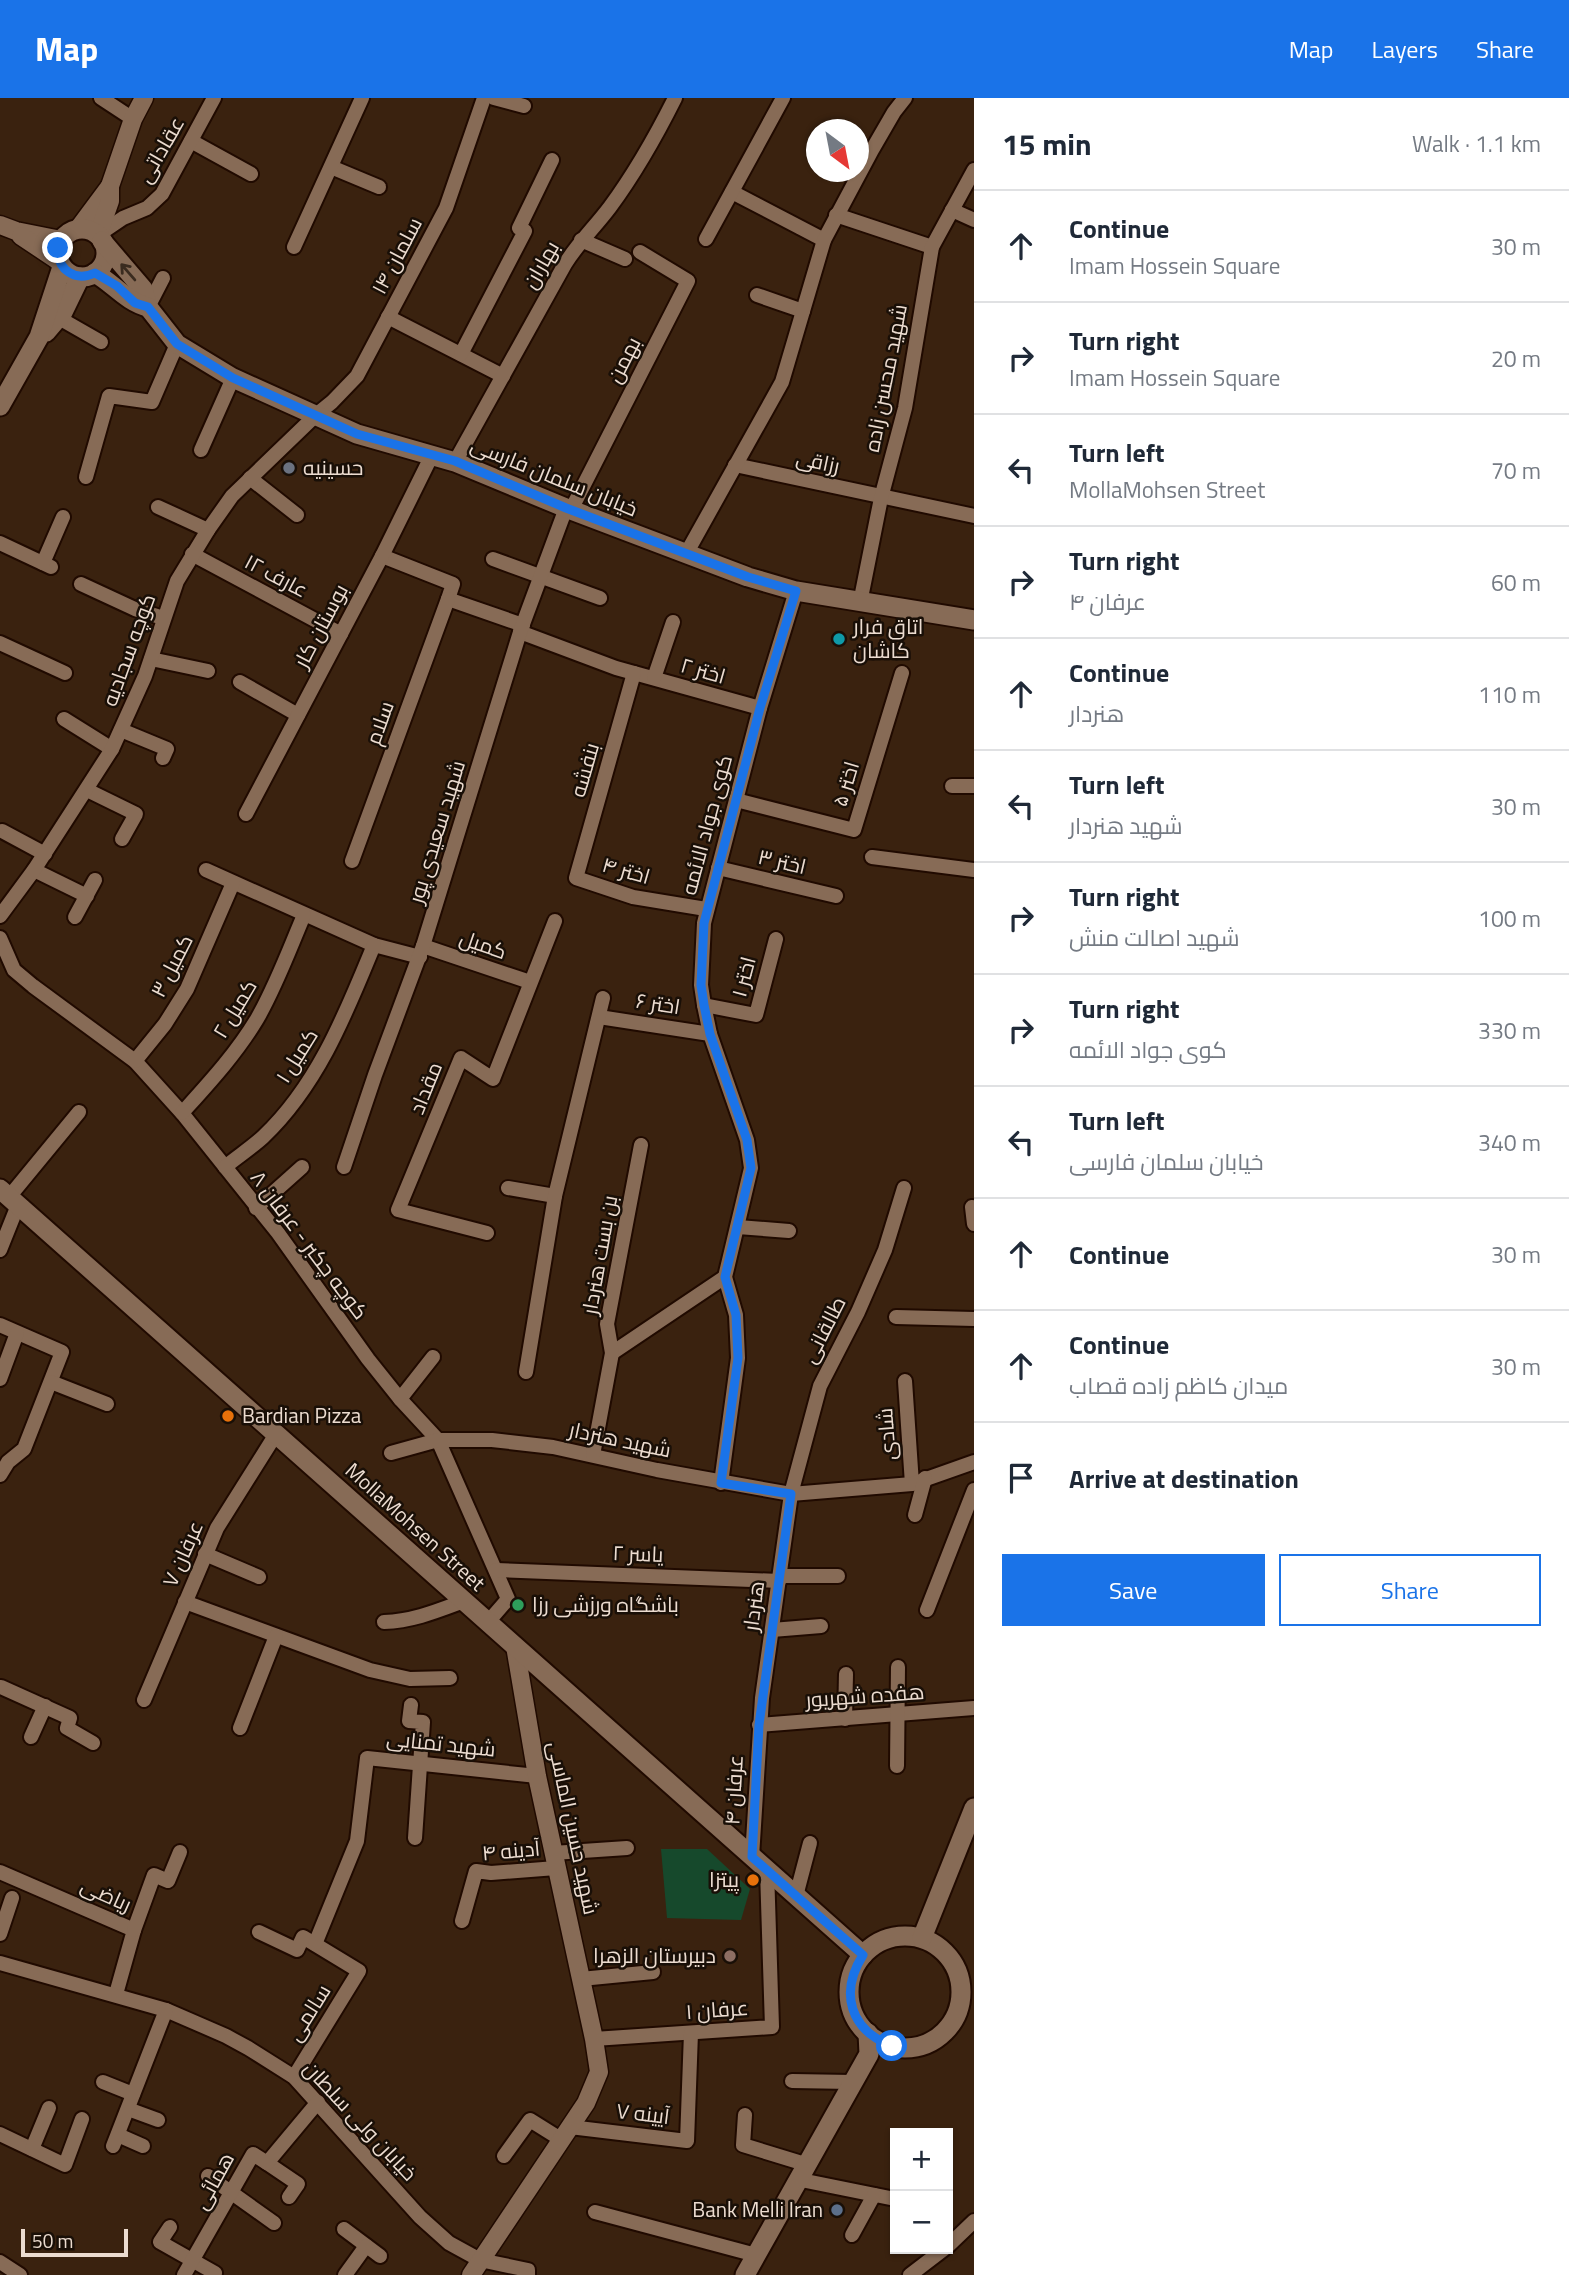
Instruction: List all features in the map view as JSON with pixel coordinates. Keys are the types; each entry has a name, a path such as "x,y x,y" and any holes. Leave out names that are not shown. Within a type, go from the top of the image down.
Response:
{"main road":[{"path":"71,231 92,231 143,289 148,307 135,303 117,286 74,270 58,248 61,240 71,231"},
{"path":"0,405 74,270 104,262 106,255 100,238"},
{"path":"39,337 59,318 74,270"},
{"name":"خیابان سلمان فارسی","path":"148,307 177,344 233,378 357,434 455,461 568,509 748,577 796,591 974,620"},
{"name":"MollaMohsen Street","path":"9,1197 863,1955"},
{"path":"922,1938 974,1808"},
{"path":"909,1936 922,1938 947,1954 967,1986 960,2003 965,2013 940,2036 925,2044 909,2048 880,2042 855,2017 850,2001 852,1977 863,1955 884,1940 909,1936"},
{"path":"745,2275 755,2265 869,2054 869,2033"},
{"path":"806,2173 877,2058 892,2046"}],"street":[{"path":"101,98 133,119"},
{"path":"100,238 110,194 133,119 144,98"},
{"name":"عقاداتی","path":"100,238 124,218 147,208 162,194 214,98"},
{"path":"294,247 362,98"},
{"name":"سلمان ۱۴","path":"316,415 357,376 446,208 484,98"},
{"path":"494,98 524,106"},
{"name":"بهاران","path":"455,461 565,264 581,240 612,205 654,140 675,98"},
{"path":"706,239 783,98"},
{"path":"687,554 782,382 824,240 894,112 905,98"},
{"path":"191,141 251,174"},
{"path":"461,354 525,231 519,228 552,160"},
{"path":"331,167 379,187"},
{"name":"شهید محسن زاده","path":"860,603 881,498 905,408 932,247 974,170"},
{"path":"732,192 824,240"},
{"path":"110,194 124,218"},
{"path":"78,229 110,194"},
{"path":"951,209 974,220"},
{"path":"836,215 932,247"},
{"path":"8,228 61,240"},
{"path":"8,228 74,270"},
{"path":"581,240 625,259"},
{"name":"بهمن","path":"568,509 688,281 640,251"},
{"path":"148,307 163,278"},
{"path":"757,295 803,312"},
{"path":"388,317 502,376"},
{"path":"59,318 101,342"},
{"path":"86,477 109,396 152,402 177,344"},
{"path":"201,450 233,378"},
{"name":"کوچه سجادیه","path":"0,916 45,854 112,749 151,659 177,581 192,554 232,496 316,415"},
{"name":"بوستان کار","path":"246,814 432,456"},
{"name":"رزاقی","path":"735,466 974,516"},
{"path":"250,478 297,515"},
{"path":"158,508 208,530"},
{"name":"شهید سعیدی پور","path":"344,1167 421,951 521,628 568,509"},
{"path":"0,543 47,565 63,517"},
{"name":"عارف ۱۲","path":"192,554 341,634"},
{"path":"382,556 453,584 448,599"},
{"path":"493,559 600,598"},
{"path":"81,584 135,609 163,618"},
{"name":"کوی جواد الائمه","path":"725,1277 750,1178 750,1159 747,1140 710,1034 701,985 701,957 706,909 760,708 796,591"},
{"name":"اختر ۲","path":"448,599 634,673 760,708"},
{"name":"سلام","path":"352,861 448,599"},
{"path":"653,678 673,622"},
{"path":"0,643 65,673"},
{"path":"151,659 208,671"},
{"name":"بنفشه","path":"576,878 634,673"},
{"name":"اختر ۵","path":"736,800 854,830 902,673"},
{"path":"240,682 298,715"},
{"path":"64,719 112,749"},
{"path":"121,730 165,754"},
{"path":"952,786 974,786"},
{"path":"87,790 136,814 122,839"},
{"path":"2,831 45,854"},
{"path":"872,857 974,870"},
{"name":"اختر ۳","path":"718,868 836,896"},
{"path":"34,870 87,896"},
{"name":"کمیل","path":"206,870 374,945 421,951 530,982"},
{"name":"اختر ۴","path":"576,878 633,897 706,909"},
{"path":"75,917 95,880"},
{"name":"کمیل ۳","path":"135,1061 165,1024 187,989 233,883"},
{"name":"کمیل ۲","path":"182,1112 235,1051 256,1020 271,994 304,915"},
{"name":"مقداد","path":"487,1233 398,1210 461,1058 493,1079 555,921"},
{"name":"کوچه چکبر - عرفان ۸","path":"0,938 14,970 135,1061 182,1112 400,1399 439,1440 508,1599 488,1622"},
{"name":"اختر ۱","path":"704,1005 756,1016 776,939"},
{"name":"کمیل ۱","path":"225,1167 262,1138 300,1094 329,1048 374,945"},
{"path":"526,1372 555,1196 603,998"},
{"name":"اختر ۶","path":"599,1017 710,1034"},
{"path":"0,1250 9,1197 79,1112"},
{"name":"بن بست هنردار","path":"593,1455 612,1353 607,1324 642,1145"},
{"path":"256,1208 302,1167"},
{"path":"508,1188 555,1196"},
{"name":"طالقانی","path":"791,1494 820,1386 858,1312 885,1250 904,1188"},
{"path":"972,1207 974,1224"},
{"path":"738,1227 789,1231"},
{"path":"612,1353 725,1277 736,1315 738,1358 721,1483"},
{"path":"895,1317 974,1319"},
{"path":"0,1325 62,1352 24,1449 8,1462 0,1475"},
{"path":"0,1379 17,1333"},
{"path":"400,1399 433,1357"},
{"name":"شادی","path":"905,1381 918,1481 915,1515"},
{"path":"51,1382 107,1404"},
{"name":"عرفان ۷","path":"144,1700 205,1554 230,1504 276,1434"},
{"name":"شهید هنردار","path":"391,1453 439,1440 492,1440 553,1447 657,1471 791,1494 918,1481 974,1462"},
{"path":"927,1610 974,1490"},
{"name":"هنردار","path":"759,1725 791,1494"},
{"path":"205,1554 259,1577"},
{"name":"یاسر ۲","path":"496,1570 779,1578 838,1576"},
{"path":"384,1622 428,1615 464,1601"},
{"path":"185,1602 389,1675 430,1680 450,1678"},
{"path":"772,1630 821,1626"},
{"path":"240,1728 276,1636"},
{"name":"شهید حسین الماسی","path":"475,2268 586,2103 597,2079 598,2064 537,1776 515,1646"},
{"path":"897,1766 898,1667"},
{"path":"845,1719 846,1674"},
{"path":"0,1687 70,1718 67,1728 93,1743"},
{"path":"411,1705 409,1721 423,1722 415,1838"},
{"path":"31,1737 45,1706"},
{"name":"هفده شهریور","path":"759,1725 974,1708"},
{"name":"عرفان ۴","path":"752,1857 759,1725"},
{"name":"شهید تمنایی","path":"315,1944 357,1841 367,1758 537,1776"},
{"path":"796,1896 810,1843"},
{"path":"555,1860 627,1848"},
{"path":"134,1930 154,1875 167,1881 180,1852"},
{"name":"آدینه ۴","path":"462,1921 476,1871 491,1873 555,1860"},
{"name":"عرفان ۱","path":"594,2039 772,2026 767,1870"},
{"name":"ریاضی","path":"0,1872 134,1930 116,1994"},
{"path":"0,1934 12,1898"},
{"path":"259,1932 297,1950 303,1937 315,1944"},
{"name":"سالمی","path":"294,2077 359,1971 315,1944"},
{"name":"خیابان ولی سلطان","path":"0,1963 166,2010 226,2036 294,2077 434,2230 475,2268 528,2270 528,2275"},
{"path":"581,1979 653,1972"},
{"path":"143,2146 115,2140 166,2010"},
{"name":"آیینه ۷","path":"566,2133 687,2141 691,2033"},
{"path":"792,2081 852,2082"},
{"path":"103,2082 133,2094"},
{"name":"همائی","path":"184,2275 253,2154 267,2163 318,2102"},
{"path":"32,2149 49,2108"},
{"path":"128,2109 158,2120"},
{"path":"745,2115 743,2145 806,2173 890,2198"},
{"path":"0,2134 65,2165 82,2119"},
{"path":"504,2156 530,2120 566,2133"},
{"path":"267,2163 298,2184 289,2197"},
{"path":"208,2176 274,2223"},
{"path":"852,2235 874,2194"},
{"path":"595,2212 755,2265"},
{"path":"953,2240 974,2221"},
{"path":"170,2227 160,2242 215,2273"},
{"path":"345,2229 380,2256"},
{"path":"345,2275 366,2246"},
{"path":"910,2275 937,2254"},
{"path":"0,2262 20,2275"}],"green space":[{"path":"661,1849 707,1849 750,1889 741,1920 667,1918"}],"place":[{"name":"حسینیه","path":"289,468"},
{"name":"اتاق فرار کاشان","path":"839,639"},
{"name":"Bardian Pizza","path":"228,1416"},
{"name":"باشگاه ورزشی رزا","path":"518,1605"},
{"name":"پیتزا","path":"753,1880"},
{"name":"دبیرستان الزهرا","path":"730,1956"},
{"name":"Bank Melli Iran","path":"837,2210"}],"route":[{"path":"58,248 60,264 65,271 80,277 95,273 117,286 129,299 148,307 177,344 233,378 357,434 455,461 566,508 748,577 796,591 760,708 706,909 701,957 701,985 710,1034 747,1140 751,1168 725,1277 736,1315 738,1358 721,1483 791,1494 759,1725 752,1857 863,1955 854,1969 850,1985 850,2001 855,2017 864,2030 880,2042 892,2046"}]}
